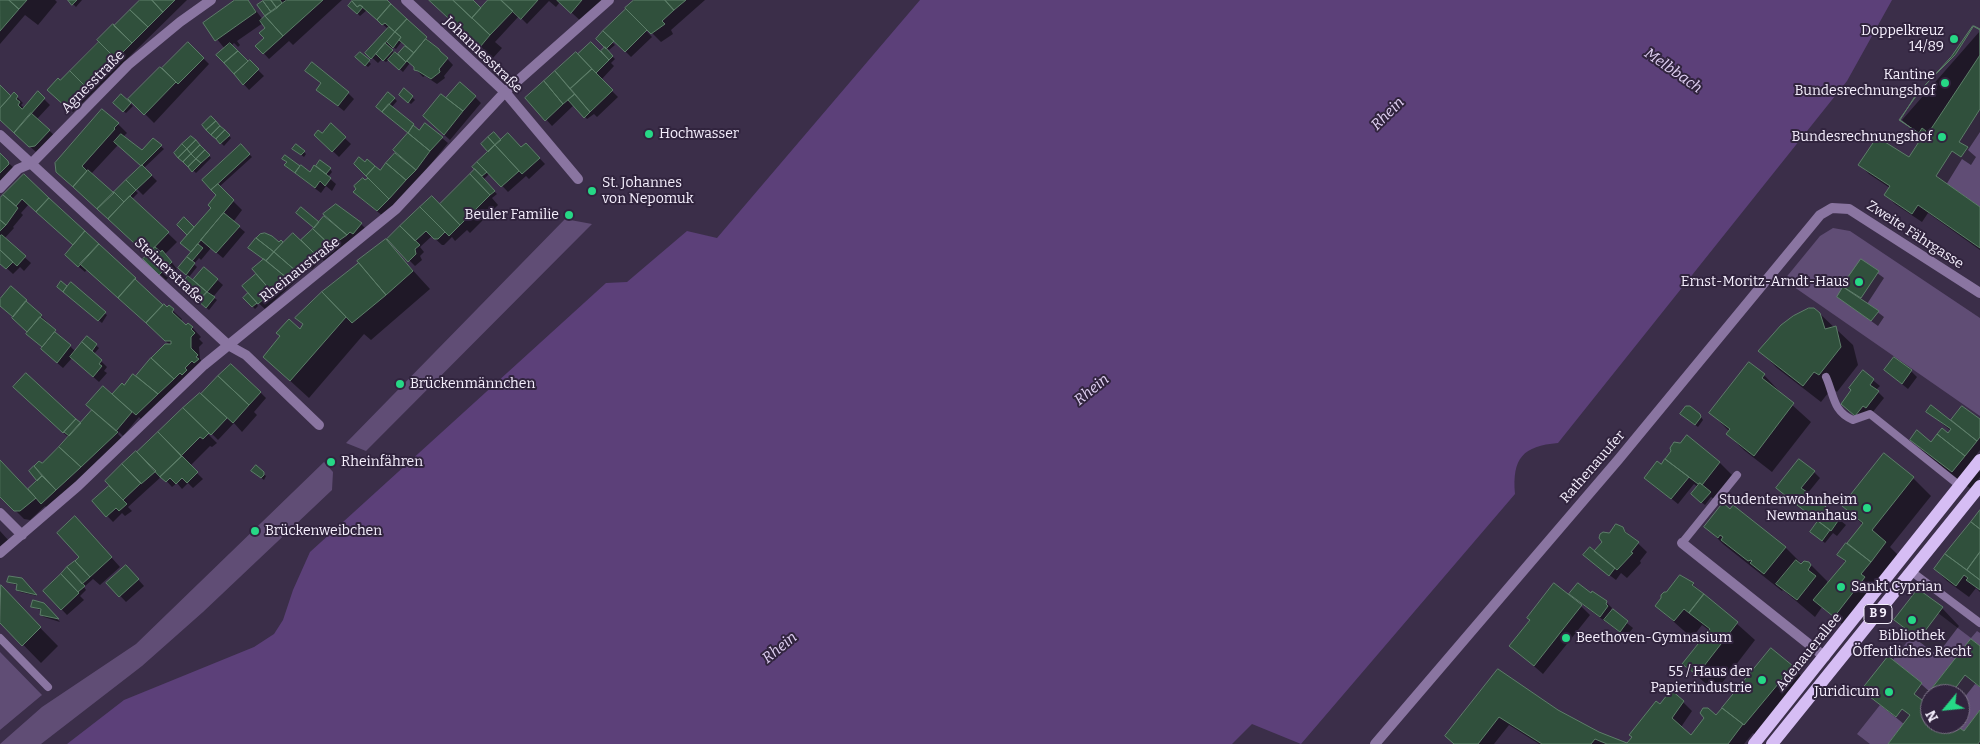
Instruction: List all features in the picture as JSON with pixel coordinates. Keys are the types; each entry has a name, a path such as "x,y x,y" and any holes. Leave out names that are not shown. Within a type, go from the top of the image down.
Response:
{"main road":[{"name":"Adenauerallee","path":"1754,744 1980,460"},
{"name":"Adenauerallee","path":"1772,744 1980,486"}],"street":[{"name":"Agnesstraße","path":"0,188 18,169 32,163 128,65 180,22 211,0"},
{"name":"Johannesstraße","path":"406,0 505,92 578,179"},
{"name":"Rheinaustraße","path":"0,553 78,486 184,383 396,209 505,92 609,0"},
{"name":"Steinerstraße","path":"0,135 228,345 246,355 319,425"},
{"name":"Zweite Fährgasse","path":"1832,208 1849,209 1980,293"},
{"name":"Rathenauufer","path":"1375,744 1618,460 1820,215 1832,208"},
{"path":"0,513 22,535"},
{"path":"1682,544 1825,657"}],"lane":[{"path":"1826,377 1836,406 1843,416 1853,420 1870,414 1960,486"},
{"path":"1682,544 1737,475"},
{"path":"1912,572 1980,622"},
{"path":"0,638 48,686"}],"shaded area":[{"path":"1980,109 1980,207 1936,176 1952,151 1961,157 1968,148 1959,142"},
{"path":"565,219 592,224 366,451 346,443"},
{"path":"1833,228 1850,231 1980,318 1980,416 1784,280 1820,236"},
{"path":"324,462 333,472 332,490 203,612 142,666 41,744 0,744 42,707 136,644"},
{"path":"1938,613 1971,638 1977,631 1980,633 1980,646 1971,639 1935,684 1921,684 1893,660 1913,634"},
{"path":"0,652 42,695 0,730"},
{"path":"1965,675 1980,687 1980,710 1970,723 1970,684 1958,684"},
{"path":"1920,686 1920,698 1914,694"},
{"path":"1880,705 1895,717 1902,709 1910,715 1888,744 1870,744 1857,734"}],"water":[{"path":"920,0 1892,0 1847,81 1558,443 1536,447 1522,456 1516,471 1515,494 1301,744 1252,724 1232,744 67,744 124,700 254,647 274,634 283,620 293,590 310,552 606,283 627,282 687,231 717,238"}],"building":[{"path":"0,0 9,0 19,9 0,31"},
{"path":"9,0 27,0 19,9"},
{"path":"68,0 77,0 72,5"},
{"path":"140,0 152,0 163,12 148,27 130,10"},
{"path":"152,0 175,0 163,12"},
{"path":"235,0 248,0 256,12 215,41 203,23"},
{"path":"264,0 271,0 277,8 271,12"},
{"path":"271,0 280,0 282,3 277,8"},
{"path":"287,0 323,0 283,36 265,16"},
{"path":"353,0 387,0 391,4 377,20 360,5 357,7"},
{"path":"429,0 453,0 490,35 480,47"},
{"path":"453,0 473,0 481,8 472,18"},
{"path":"488,0 501,0 513,11 490,35 472,18"},
{"path":"501,0 538,0 521,19"},
{"path":"557,0 582,0 571,13"},
{"path":"634,0 665,0 674,10 662,21 665,24 651,34 625,8"},
{"path":"665,0 686,0 674,10"},
{"path":"263,1 271,12 265,16 257,5"},
{"path":"352,1 357,7 360,5 363,7 357,14 348,6"},
{"path":"391,4 407,19 395,32 385,23 382,25 377,20"},
{"path":"626,9 647,30 625,52 603,31"},
{"path":"130,10 148,27 132,43 114,26"},
{"path":"265,16 283,36 263,54 255,46 264,38 259,33 265,28 260,21"},
{"path":"407,19 427,37 414,53 399,40 401,37 395,32"},
{"path":"113,24 132,43 116,59 97,40"},
{"name":"Bundesrechnungshof","path":"1973,26 1980,30 1980,109 1959,142 1968,147 1961,157 1952,151 1936,176 1980,207 1980,248 1918,205 1912,214 1884,195 1890,186 1858,165 1877,137 1909,157 1926,131 1922,128 1919,133 1899,120 1919,92 1951,57"},
{"name":"Kantine Bundesrechnungshof","path":"1974,26 1980,29 1980,55 1925,138 1900,120 1917,93 1955,55"},
{"path":"389,27 395,32 371,59 365,53"},
{"path":"603,31 614,41 606,49 596,39"},
{"path":"395,32 401,37 393,48 387,42"},
{"path":"426,39 448,58 439,69 440,72 431,79 414,70 414,67 407,61"},
{"path":"99,42 115,58 86,87 70,71"},
{"path":"188,42 204,58 178,84 162,68"},
{"path":"591,42 609,60 596,73 578,54"},
{"path":"230,43 238,51 224,63 216,55"},
{"path":"385,43 393,50 383,61 376,54"},
{"path":"405,46 414,53 406,62 398,54"},
{"path":"605,47 613,56 609,60 601,51"},
{"path":"238,51 248,61 234,74 224,63"},
{"path":"360,52 370,60 365,66 355,57"},
{"path":"395,52 406,62 399,70 388,60"},
{"path":"576,52 592,69 570,89 555,71"},
{"path":"250,60 259,69 243,85 234,74"},
{"path":"312,62 349,92 338,106 316,90 321,83 305,71"},
{"path":"160,67 176,82 144,115 128,99"},
{"path":"592,69 613,90 590,112 570,89"},
{"path":"70,71 86,87 66,107 47,90 58,78 60,80"},
{"path":"555,71 575,94 563,104 544,81"},
{"path":"544,81 563,104 545,121 525,98"},
{"path":"460,82 476,96 463,111 446,98"},
{"path":"0,85 11,96 0,108"},
{"path":"404,88 413,96 408,103 399,95"},
{"path":"38,91 45,98 14,133 0,120 0,108 14,92 18,96 16,99 20,102 18,105 22,109"},
{"path":"388,92 395,98 382,112 376,107"},
{"path":"121,94 131,103 123,112 113,103"},
{"path":"441,94 463,111 444,135 423,116"},
{"path":"575,94 590,112 584,118 568,100"},
{"path":"389,104 414,124 408,133 382,112"},
{"path":"102,109 119,123 82,166 87,171 73,187 56,172 55,163"},
{"path":"31,113 50,130 35,146 29,147 14,133"},
{"path":"211,116 216,121 206,130 202,125"},
{"path":"216,121 220,126 211,135 206,130"},
{"path":"331,123 346,137 332,152 314,135 318,130 322,133"},
{"path":"425,123 443,137 430,151 408,133 413,125 419,130"},
{"path":"220,126 225,130 216,139 211,135"},
{"path":"225,130 230,135 220,144 216,139"},
{"path":"494,132 501,140 495,145 488,137"},
{"path":"408,133 430,151 416,170 393,150"},
{"path":"508,133 521,147 526,143 540,158 522,174 495,145"},
{"path":"121,134 142,150 153,138 162,145 141,166 114,142"},
{"path":"191,136 196,140 187,149 182,144"},
{"path":"488,137 495,145 488,152 481,144"},
{"path":"196,140 200,145 191,154 187,149"},
{"path":"182,144 187,149 178,158 174,153"},
{"path":"241,144 250,154 211,190 202,180"},
{"path":"296,144 305,151 301,155 292,149"},
{"path":"200,145 205,150 196,159 191,154"},
{"path":"495,145 519,171 501,187 477,162"},
{"path":"187,149 191,154 183,162 178,158"},
{"path":"205,150 210,155 201,163 196,159"},
{"path":"0,153 9,164 0,173"},
{"path":"395,153 416,170 406,180 386,163"},
{"path":"191,154 196,159 188,167 183,162"},
{"path":"285,155 300,166 295,173 284,165 287,162 282,159"},
{"path":"359,157 365,162 367,159 375,166 366,176 354,164"},
{"path":"196,159 201,163 192,172 188,167"},
{"path":"320,160 331,168 326,174 316,166"},
{"path":"477,162 487,172 482,176 472,167"},
{"path":"386,163 406,180 389,199 366,176 375,166 380,170"},
{"path":"142,165 152,175 136,190 126,180"},
{"path":"301,165 310,172 314,165 331,178 325,186 320,181 315,188 295,173"},
{"path":"475,169 495,191 490,195 470,174"},
{"path":"88,170 114,193 97,209 73,187"},
{"path":"24,174 49,198 36,212 22,199 16,206 3,195"},
{"path":"470,174 490,195 460,225 440,204"},
{"path":"363,178 365,180 368,178 389,199 377,211 353,192 356,189 354,186"},
{"path":"126,180 136,190 124,202 114,192"},
{"path":"218,184 234,200 191,252 180,243 211,208 208,205 216,195 211,190"},
{"path":"114,192 124,202 108,219 97,209"},
{"path":"3,195 18,208 6,225 0,220 0,198"},
{"path":"130,196 169,232 147,255 108,219"},
{"path":"432,196 460,225 449,236 420,207"},
{"path":"49,198 85,231 73,245 36,212"},
{"path":"336,204 362,223 353,234 350,232 347,235 323,214"},
{"path":"301,207 319,222 314,228 296,213"},
{"path":"420,207 445,232 438,239 434,239 426,231 415,241 400,226"},
{"path":"224,213 240,226 216,253 201,240"},
{"path":"324,216 347,235 331,246 313,229"},
{"path":"184,217 194,227 187,235 177,225"},
{"path":"0,220 6,225 0,231"},
{"path":"400,226 420,245 415,249 416,254 408,262 387,239"},
{"path":"313,229 331,246 317,256 301,240"},
{"path":"85,231 99,244 78,267 65,255"},
{"path":"265,233 279,242 281,240 283,242 274,252 256,238 260,234"},
{"path":"293,233 315,254 296,271 274,252"},
{"path":"2,235 26,256 17,266 0,250 0,236"},
{"path":"256,238 274,252 266,261 248,248"},
{"path":"386,239 413,271 386,295 357,261"},
{"path":"99,244 136,278 118,298 80,264"},
{"path":"198,244 203,248 192,261 187,257"},
{"path":"155,247 161,252 162,250 172,262 159,275 143,259"},
{"path":"0,250 13,262 6,269 0,264"},
{"path":"274,252 296,271 287,278 266,261"},
{"path":"187,257 195,263 186,275 178,268"},
{"path":"264,259 287,278 272,292 252,269"},
{"name":"Ernst-Moritz-Arndt-Haus","path":"1861,259 1879,271 1861,298 1842,286"},
{"path":"359,263 386,295 352,323 322,292"},
{"path":"204,267 218,279 207,292 193,280"},
{"path":"256,274 272,292 258,304 242,286"},
{"path":"188,276 207,292 198,302 180,287"},
{"path":"135,279 163,305 146,323 118,298"},
{"path":"61,281 67,286 63,292 57,287"},
{"path":"71,282 106,312 98,321 63,292"},
{"path":"11,286 27,300 13,317 0,306 0,299"},
{"path":"1843,287 1879,311 1871,321 1837,297"},
{"path":"207,292 215,297 206,308 198,301"},
{"path":"322,292 346,317 290,381 263,357 280,336 276,333 289,319 300,329 303,324 295,318"},
{"path":"248,293 257,303 252,307 243,298"},
{"path":"26,301 42,315 27,332 12,318"},
{"path":"164,304 174,309 172,312 186,325 188,323 193,327 191,329 195,333 191,337 191,348 198,355 196,357 199,359 194,363 192,361 185,368 187,370 182,375 180,373 174,379 151,358 165,344 171,344 171,341 165,341 146,323"},
{"path":"1809,308 1814,308 1820,313 1825,329 1836,326 1841,347 1819,375 1814,372 1803,386 1758,351 1781,325"},
{"path":"40,317 56,330 42,347 26,334"},
{"path":"55,332 71,345 57,363 41,349"},
{"path":"87,336 97,344 92,351 82,342"},
{"path":"82,342 102,360 99,364 102,366 93,377 70,357"},
{"path":"1894,357 1912,370 1902,384 1884,370"},
{"path":"151,358 174,379 158,394 136,376"},
{"path":"1749,362 1765,374 1762,378 1794,403 1754,456 1726,434 1730,429 1709,413"},
{"path":"231,364 261,392 249,405 218,376"},
{"path":"1863,370 1874,379 1870,385 1879,391 1866,408 1863,406 1855,416 1841,404 1851,390 1849,388"},
{"path":"26,373 76,419 63,433 13,387"},
{"path":"133,374 158,394 136,415 112,394 122,383 124,385"},
{"path":"218,376 249,405 233,423 201,394"},
{"path":"103,386 132,412 116,431 86,405"},
{"path":"200,393 227,418 211,435 183,408"},
{"path":"1931,405 1977,441 1965,456 1937,434 1942,428 1948,433 1951,429 1926,412"},
{"path":"1686,406 1690,406 1700,414 1701,417 1695,425 1680,414"},
{"path":"1962,406 1980,419 1980,437 1977,441 1951,420"},
{"path":"183,408 209,433 203,439 200,437 181,456 158,432"},
{"path":"92,410 118,432 81,467 59,447"},
{"path":"76,419 81,423 69,436 64,432"},
{"path":"1917,430 1931,442 1937,434 1965,456 1952,472 1910,440"},
{"path":"158,432 182,456 160,477 137,452"},
{"path":"1687,435 1720,462 1702,485 1665,459 1671,451 1670,448 1674,442 1680,443"},
{"path":"59,447 81,467 56,490 34,466 39,461 42,463"},
{"path":"136,451 156,471 141,484 122,464"},
{"name":"Studentenwohnheim Newmanhaus","path":"1884,453 1914,477 1872,530 1886,542 1871,562 1847,543 1863,523 1842,506"},
{"path":"182,456 198,472 187,483 182,478 176,484 170,478 166,482 160,477"},
{"path":"1665,459 1689,477 1671,499 1644,478 1657,461 1661,464"},
{"path":"1799,459 1815,471 1801,488 1807,492 1797,505 1776,488"},
{"path":"0,460 36,498 20,511 14,511 0,497"},
{"path":"122,464 141,483 123,500 105,481"},
{"path":"256,465 264,472 261,478 251,471"},
{"path":"34,466 42,476 37,481 29,471"},
{"path":"42,476 56,490 41,504 28,489"},
{"path":"1700,483 1711,492 1701,503 1691,494"},
{"path":"109,486 127,504 119,511 116,508 106,517 92,501"},
{"path":"1807,492 1840,518 1831,531 1797,505"},
{"path":"1723,503 1730,509 1733,505 1786,547 1764,574 1750,563 1751,560 1748,561 1721,540 1723,537 1720,535 1718,538 1704,527"},
{"path":"1980,510 1980,529 1971,522"},
{"path":"75,516 112,557 90,577 75,561 79,557 57,533"},
{"path":"1818,521 1830,530 1822,541 1810,532"},
{"path":"1971,522 1980,529 1980,552 1967,570 1945,554"},
{"path":"1616,524 1623,527 1625,532 1639,542 1631,552 1633,553 1617,570 1594,551 1602,542 1599,538 1600,534 1603,532 1609,533"},
{"name":"Sankt Cyprian","path":"1846,543 1871,562 1861,574 1865,577 1834,617 1813,600 1846,561 1837,555"},
{"path":"1590,547 1615,568 1609,576 1583,555"},
{"path":"1980,552 1980,580 1967,570"},
{"path":"1945,554 1980,580 1980,590 1966,580 1968,578 1964,575 1956,586 1934,569"},
{"path":"1796,560 1801,564 1804,561 1809,562 1811,565 1808,570 1816,576 1797,600 1776,584"},
{"path":"75,561 90,577 82,584 67,567"},
{"path":"126,565 139,579 119,597 106,583"},
{"path":"67,567 85,586 78,592 61,574"},
{"path":"61,574 79,593 61,610 43,591"},
{"path":"1680,575 1694,583 1692,585 1704,594 1689,613 1684,609 1674,621 1655,606 1661,595 1666,592"},
{"path":"9,576 22,578 37,595 16,590 17,584 7,582"},
{"path":"1554,583 1582,605 1534,666 1509,646 1530,620 1527,618"},
{"path":"1578,583 1591,593 1592,591 1607,601 1606,604 1608,606 1600,617 1569,594"},
{"path":"1,585 41,627 22,646 0,623"},
{"path":"1918,589 1943,607 1919,639 1894,620"},
{"path":"1704,594 1738,622 1697,675 1682,664 1710,629 1689,613"},
{"path":"33,600 44,603 59,619 40,615 41,609 31,607"},
{"path":"1613,609 1628,621 1620,632 1604,620"},
{"name":"Juridicum","path":"1971,639 1980,646 1980,687 1965,675 1958,684 1935,684"},
{"name":"55 / Haus der Papierindustrie","path":"1771,648 1793,666 1744,725 1722,708"},
{"name":"Juridicum","path":"1888,656 1922,683 1914,694 1920,698 1920,734 1970,734 1970,723 1980,710 1980,741 1978,744 1888,744 1910,715 1902,709 1896,717 1861,690"},
{"path":"1498,669 1558,710 1599,732 1627,743 1632,737 1629,735 1656,701 1660,704 1671,690 1684,701 1672,718 1691,735 1704,718 1700,713 1703,708 1708,708 1716,715 1722,708 1743,724 1728,744 1607,744 1595,739 1591,744 1542,744 1499,717 1478,744 1454,744 1445,736"}],"place":[{"name":"Doppelkreuz 14/89","path":"1954,39"},
{"name":"Kantine Bundesrechnungshof","path":"1945,83"},
{"name":"Hochwasser","path":"649,134"},
{"name":"Bundesrechnungshof","path":"1942,137"},
{"name":"St. Johannes von Nepomuk","path":"592,191"},
{"name":"Beuler Familie","path":"569,215"},
{"name":"Ernst-Moritz-Arndt-Haus","path":"1859,282"},
{"name":"Brückenmännchen","path":"400,384"},
{"name":"Rheinfähren","path":"331,462"},
{"name":"Studentenwohnheim Newmanhaus","path":"1867,508"},
{"name":"Brückenweibchen","path":"255,531"},
{"name":"Sankt Cyprian","path":"1841,587"},
{"name":"Bibliothek Öffentliches Recht","path":"1912,620"},
{"name":"Beethoven-Gymnasium","path":"1566,638"},
{"name":"55 / Haus der Papierindustrie","path":"1762,680"},
{"name":"Juridicum","path":"1889,692"}],"water label":[{"name":"Melbbach","path":"1673,71"},
{"name":"Rhein","path":"1388,114"},
{"name":"Rhein","path":"1092,390"},
{"name":"Rhein","path":"780,648"}]}
